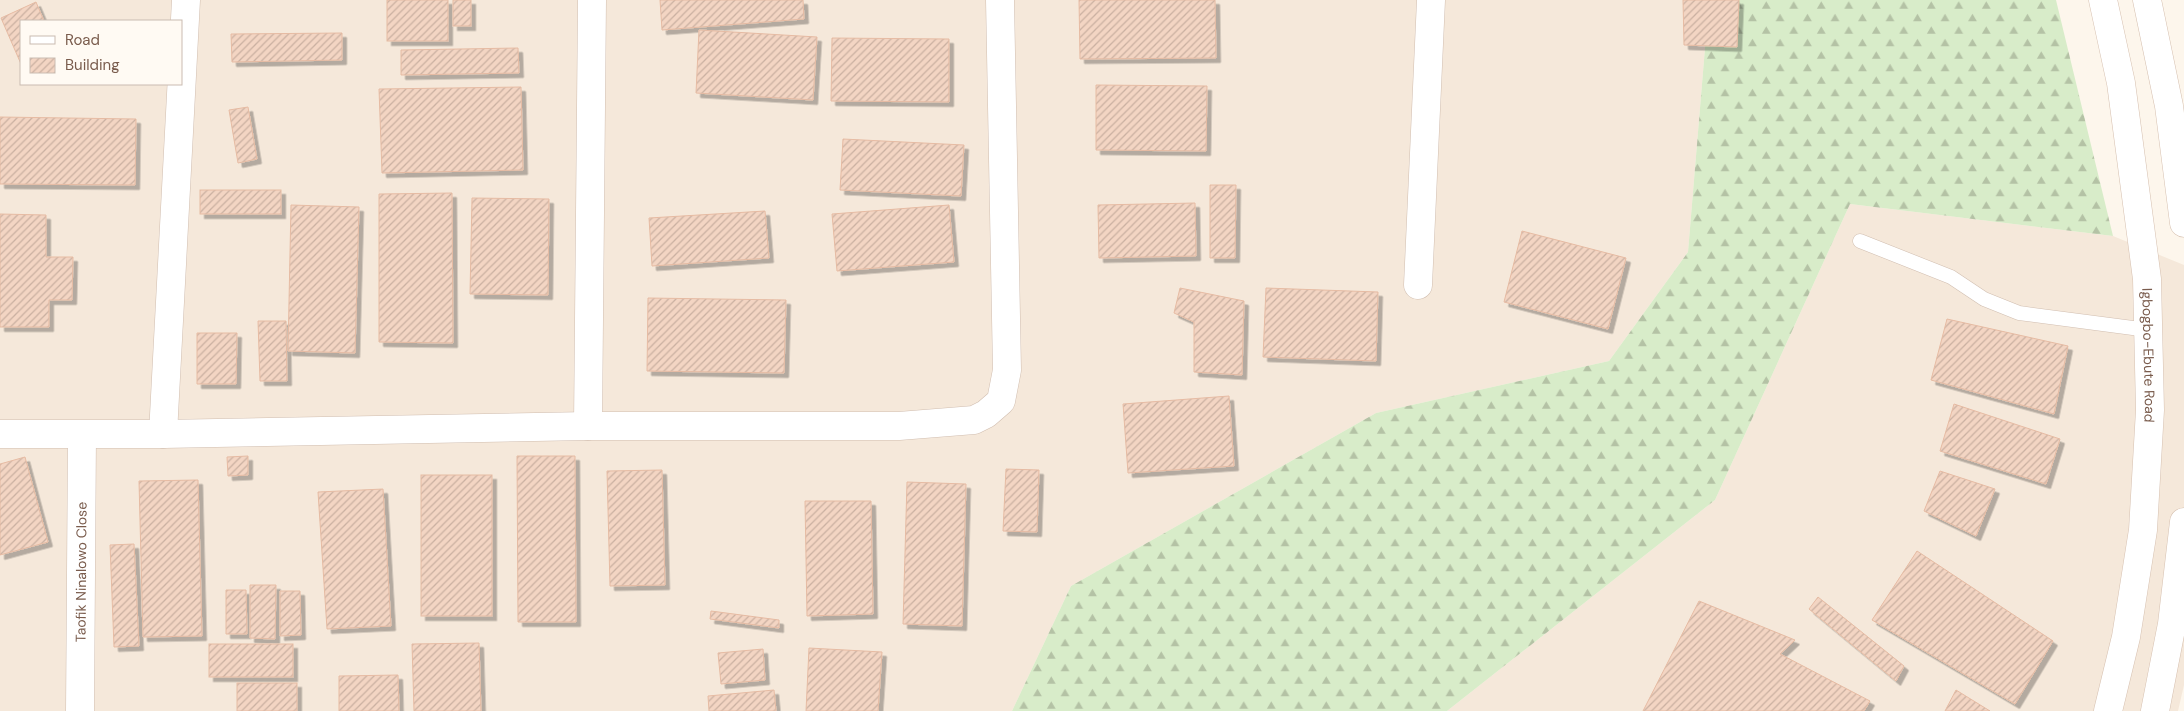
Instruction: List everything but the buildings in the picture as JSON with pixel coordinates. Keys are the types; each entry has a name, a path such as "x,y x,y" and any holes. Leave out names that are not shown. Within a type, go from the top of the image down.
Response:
{"street":[{"path":"182,75 186,0"},
{"path":"588,426 592,0"},
{"path":"0,434 163,434 588,426 899,426 974,420 986,414 1001,401 1007,370 1000,0"},
{"path":"1418,286 1431,0"},
{"name":"Igbogbo-Ebute Road","path":"2103,0 2122,92 2147,280 2150,410 2143,530 2126,637 2108,711"},
{"path":"2147,0 2170,106 2184,222"},
{"path":"163,434 181,85"},
{"name":"Taofik Ninalowo Close","path":"80,711 82,434"},
{"path":"2155,711 2172,624 2184,522"}],"lane":[{"path":"1860,241 1951,277 1984,298 2019,312 2148,330"}],"shaded area":[{"path":"0,0 1709,0 1688,252 1609,361 1376,413 1071,586 1012,711 0,711"},
{"path":"1850,204 2113,236 2184,265 2184,685 2178,711 1447,711 1715,500"}],"green space":[{"path":"1709,0 2056,0 2113,236 1850,204 1715,500 1447,711 1012,711 1071,586 1376,413 1609,361 1688,252"}]}
